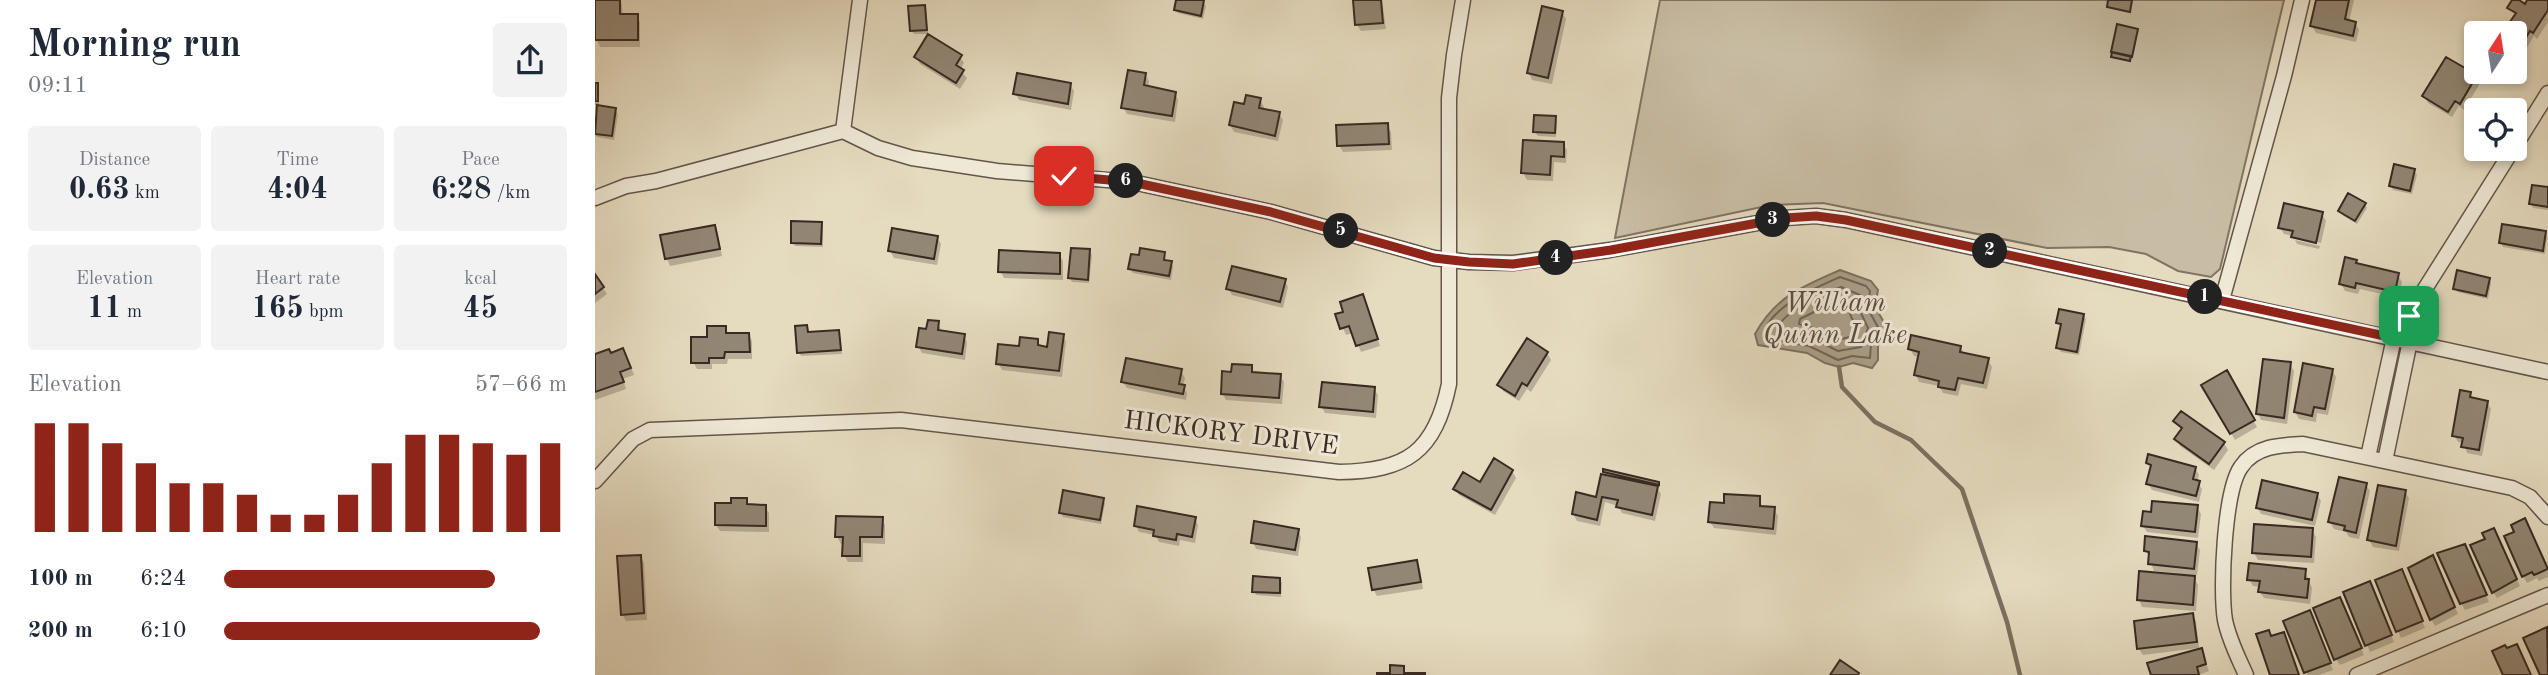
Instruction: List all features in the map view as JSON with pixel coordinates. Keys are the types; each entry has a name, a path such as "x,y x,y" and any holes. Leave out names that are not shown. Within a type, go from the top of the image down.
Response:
{"street":[{"path":"843,131 860,0"},
{"name":"HICKORY DRIVE","path":"595,481 633,439 650,430 901,420 1339,472 1364,472 1388,468 1406,461 1435,428 1444,407 1449,384 1449,98 1464,0"},
{"path":"2222,300 2284,76 2302,0"},
{"path":"2527,126 2548,93"},
{"path":"595,198 626,186 656,181 843,131 879,148 912,159 997,171 1132,182 1271,212 1449,260 1513,264 1652,244 1785,218 1816,216 1846,220 2222,300 2548,372"},
{"path":"2368,457 2394,338 2505,161"},
{"path":"2385,461 2410,341 2409,316"},
{"path":"2383,390 2399,393"},
{"path":"2246,675 2229,639 2223,597 2227,512 2232,487 2240,467 2254,454 2272,446 2303,444 2368,457 2512,488 2530,497 2548,517"},
{"path":"2357,675 2548,595"}],"shaded area":[{"path":"1660,0 2284,0 2220,269 2211,277 2178,271 2146,254 2109,247 2047,248 1823,203 1771,205 1615,238"}],"water":[{"name":"William Quinn Lake","path":"1840,270 1871,281 1878,290 1875,307 1888,329 1878,346 1878,360 1872,368 1853,363 1839,367 1807,353 1758,345 1755,334 1772,310 1791,294"}],"building":[{"path":"595,0 620,0 620,14 638,14 638,40 595,40"},
{"path":"1176,0 1204,0 1201,16 1174,10"},
{"path":"1353,0 1381,0 1383,23 1355,25"},
{"path":"2108,0 2132,0 2130,12 2107,7"},
{"path":"2316,0 2349,0 2345,19 2356,22 2353,36 2310,26"},
{"path":"2512,0 2525,4 2527,0 2548,0 2548,10 2533,33 2530,31 2527,36 2527,21 2511,21 2516,13 2507,8"},
{"path":"925,5 927,30 910,31 908,6"},
{"path":"1542,6 1563,11 1548,78 1527,73"},
{"path":"2117,24 2138,29 2132,57 2111,52"},
{"path":"928,34 962,55 956,65 964,70 956,83 914,57"},
{"path":"2112,52 2131,56 2130,61 2111,57"},
{"path":"2446,57 2464,67 2464,84 2472,84 2460,104 2455,101 2448,112 2422,96"},
{"path":"1128,70 1146,73 1144,85 1176,92 1172,116 1121,108"},
{"path":"1017,73 1071,83 1068,104 1013,94"},
{"path":"595,83 598,83 598,101 595,101"},
{"path":"1246,95 1261,98 1259,108 1280,112 1275,136 1229,125 1234,102 1244,104"},
{"path":"597,105 616,108 612,136 595,134"},
{"path":"1534,115 1556,116 1555,133 1533,132"},
{"path":"1388,123 1389,144 1337,146 1336,125"},
{"path":"1523,140 1564,142 1564,157 1551,156 1550,175 1521,173"},
{"path":"2394,164 2415,169 2410,191 2389,186"},
{"path":"2532,185 2548,187 2548,207 2529,204"},
{"path":"2348,193 2366,203 2355,221 2338,211"},
{"path":"2284,203 2323,212 2316,243 2291,237 2293,231 2278,228"},
{"path":"791,221 822,222 821,244 791,243"},
{"path":"2502,224 2546,231 2543,251 2499,243"},
{"path":"715,225 720,249 665,259 660,235"},
{"path":"892,228 938,236 934,259 888,251"},
{"path":"1071,248 1090,249 1088,280 1068,278"},
{"path":"1140,248 1165,252 1164,260 1172,261 1169,276 1128,269 1131,254 1139,255"},
{"path":"999,250 1060,253 1060,274 998,272"},
{"path":"2345,257 2357,260 2356,263 2399,273 2395,292 2356,283 2355,288 2339,284"},
{"path":"1232,266 1286,279 1280,302 1226,289"},
{"path":"2457,270 2490,278 2486,296 2453,289"},
{"path":"595,274 604,287 595,294"},
{"path":"1363,294 1378,339 1356,346 1349,326 1340,329 1335,314 1343,312 1340,302"},
{"path":"2059,309 2084,314 2077,352 2056,348 2061,324 2056,323"},
{"path":"928,320 939,321 938,330 965,334 962,354 916,347 919,328 926,329"},
{"path":"807,325 808,332 839,330 841,350 797,353 795,326"},
{"path":"707,326 726,326 726,333 749,333 750,352 725,352 724,358 709,358 709,363 691,363 691,337 707,337"},
{"path":"1049,332 1064,334 1059,371 996,364 998,344 1019,346 1020,337 1038,339 1038,345 1047,347"},
{"path":"1911,335 1961,346 1960,352 1989,358 1983,383 1958,378 1955,390 1938,387 1939,381 1914,375 1919,352 1908,349"},
{"path":"1527,338 1548,352 1527,386 1522,383 1515,396 1497,385"},
{"path":"623,348 631,368 620,372 624,382 595,392 595,354 609,349 611,353"},
{"path":"1126,358 1182,369 1179,384 1185,385 1183,394 1121,382"},
{"path":"2263,359 2291,362 2284,418 2256,414"},
{"path":"2303,363 2333,369 2325,409 2314,407 2312,416 2294,412"},
{"path":"1232,364 1252,365 1252,372 1281,374 1279,398 1221,394 1222,371 1231,372"},
{"path":"2227,370 2255,420 2230,434 2201,385"},
{"path":"1322,382 1375,387 1373,412 1319,407"},
{"path":"2460,390 2471,392 2470,397 2488,401 2479,450 2461,447 2463,438 2452,436"},
{"path":"2181,411 2225,442 2209,464 2174,439 2182,428 2173,421"},
{"path":"2148,454 2196,467 2193,479 2200,481 2196,496 2146,484 2151,465 2146,463"},
{"path":"1494,458 1513,470 1491,510 1453,489 1463,472 1480,482"},
{"path":"1603,469 1659,482 1659,485 1603,472"},
{"path":"1601,474 1658,486 1652,515 1616,507 1618,500 1602,497 1597,520 1572,514 1576,492 1596,497"},
{"path":"2339,477 2367,483 2356,533 2344,530 2345,526 2328,522"},
{"path":"2262,480 2318,493 2312,520 2256,508"},
{"path":"2378,485 2406,490 2396,546 2367,540"},
{"path":"1063,490 1104,498 1100,520 1059,513"},
{"path":"1724,494 1760,496 1760,506 1775,507 1773,529 1708,522 1710,502 1724,503"},
{"path":"731,498 747,498 747,504 766,505 766,526 715,525 715,503 731,503"},
{"path":"2152,501 2198,505 2195,532 2141,526 2143,511 2151,512"},
{"path":"1137,506 1196,517 1192,537 1177,534 1176,540 1153,536 1154,530 1134,526"},
{"path":"836,516 883,517 882,537 860,537 860,556 842,556 843,537 835,537"},
{"path":"2525,518 2548,569 2522,577 2504,536 2514,532 2511,525"},
{"path":"1254,521 1299,529 1295,550 1251,543"},
{"path":"2254,524 2313,528 2311,557 2252,553"},
{"path":"2494,528 2517,579 2492,593 2470,545 2485,539 2482,533"},
{"path":"2145,536 2197,542 2194,569 2148,564 2149,552 2144,551"},
{"path":"2465,544 2487,595 2460,604 2437,553"},
{"path":"641,555 644,613 621,615 617,556"},
{"path":"2433,555 2455,607 2430,620 2408,568"},
{"path":"1417,560 1421,582 1372,590 1368,568"},
{"path":"2249,563 2306,569 2305,579 2309,579 2307,598 2258,592 2260,581 2247,580"},
{"path":"2402,569 2423,621 2396,632 2375,580"},
{"path":"2139,571 2195,576 2193,605 2137,600"},
{"path":"1253,576 1280,578 1280,593 1252,592"},
{"path":"2370,581 2392,635 2365,646 2343,592"},
{"path":"2340,597 2362,648 2334,660 2313,608"},
{"path":"2310,610 2331,663 2304,673 2283,621"},
{"path":"2193,613 2197,642 2137,649 2134,621"},
{"path":"2547,627 2548,675 2540,675 2523,638"},
{"path":"2269,630 2271,636 2284,632 2299,675 2270,675 2256,634"},
{"path":"2517,644 2531,675 2503,675 2492,651 2505,645 2507,648"},
{"path":"2202,648 2206,664 2197,667 2199,675 2151,675 2147,663"},
{"path":"1840,660 1859,673 1858,675 1830,675"},
{"path":"1390,665 1404,666 1404,673 1425,675 1377,675 1390,673"}],"waterway":[{"path":"1839,367 1842,387 1875,422 1911,440 1962,489 2007,622 2020,675"}],"route":[{"path":"1064,176 1132,182 1271,212 1449,260 1513,264 1652,244 1750,223 1816,216 1846,220 2394,338 2409,316"}]}
